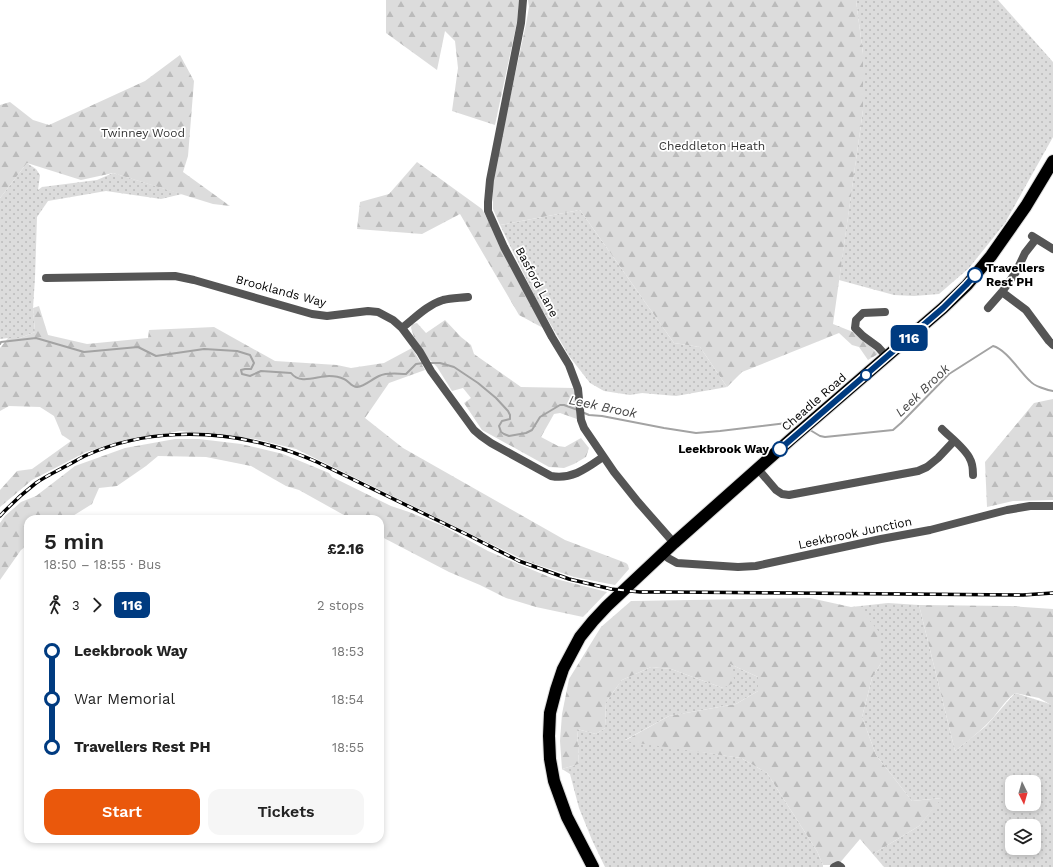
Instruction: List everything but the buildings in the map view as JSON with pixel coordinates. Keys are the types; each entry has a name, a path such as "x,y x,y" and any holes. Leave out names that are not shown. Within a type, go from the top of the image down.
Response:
{"highway":[{"name":"Cheadle Road","path":"593,867 567,817 554,781 550,759 550,713 563,669 580,637 593,621 674,543 943,308 966,285 991,256 1026,206 1053,161"}],"street":[{"name":"Basford Lane","path":"523,0 521,23 490,180 488,211 504,247 552,337 569,365 578,389 581,420 584,428 603,457 638,502 674,543"},
{"path":"988,308 1002,292 1016,272 1034,238 1053,249"},
{"name":"Brooklands Way","path":"46,278 175,276 230,290 312,314 327,316 368,311 378,312 393,320 402,328 474,430 491,443 551,476 567,476 590,466 603,457"},
{"path":"1002,292 1026,310 1053,345"},
{"path":"402,328 436,303 468,297"},
{"path":"884,312 863,313 856,320 855,328 862,336 878,347 887,357"},
{"path":"942,428 970,459 973,475"},
{"path":"758,469 776,490 782,494 789,495 918,471 927,467 938,458 954,441"},
{"name":"Leekbrook Junction","path":"664,553 668,558 678,563 738,567 756,566 881,538 930,530 1007,510 1030,506 1053,506"},
{"path":"834,867 838,865 841,867"}],"green space":[{"path":"386,0 519,0 517,22 495,125 452,111 458,68 455,41 445,31 437,70 386,33"},
{"name":"Cheddleton Heath","path":"528,0 856,0 863,54 863,110 833,324 858,334 878,354 868,360 859,347 852,345 839,333 742,372 727,387 700,347 674,343 580,210 500,225 493,209 493,176 526,24 529,7"},
{"path":"856,0 998,0 1053,62 1053,137 1005,223 969,268 939,294 914,296 894,295 839,280 863,110 863,54"},
{"name":"Twinney Wood","path":"180,55 194,81 188,156 183,172 230,206 213,204 113,173 81,180 27,163 0,198 0,105 10,102 33,120 49,125 145,81"},
{"path":"417,162 482,209 545,329 519,315 460,214 422,234 357,229 360,202 389,194"},
{"path":"27,163 36,169 40,175 38,190 42,187 97,180 113,173 182,194 161,199 106,191 48,201 37,217 33,308 35,332 20,338 0,339 0,198"},
{"path":"580,210 674,343 700,347 727,387 676,396 642,393 630,395 604,391 590,383 569,356 537,301 500,225"},
{"path":"39,306 48,335 87,344 148,338 149,330 214,327 275,361 337,365 351,368 384,363 412,348 425,370 389,383 365,418 403,448 565,540 626,563 629,569 615,585 574,577 526,561 296,449 255,439 180,431 120,442 86,452 32,480 0,507 0,490 17,471 32,469 71,441 62,435 54,416 40,407 9,406 0,411 0,348 8,338 20,338 35,332 33,308"},
{"path":"445,320 471,345 474,354 521,387 574,388 577,419 560,413 554,414 541,437 558,446 565,447 581,438 589,448 586,457 564,468 549,467 482,430 464,403 471,398 463,388 452,391 437,367 427,357 414,337 411,328 412,324 417,323 426,333"},
{"path":"1053,399 1053,500 1013,501 987,507 985,462 1034,403"},
{"path":"175,439 199,439 241,444 283,454 329,473 332,477 391,506 443,526 488,551 523,566 552,578 607,592 583,617 536,607 506,598 449,572 384,538 384,515 344,515 299,490 286,486 251,466 206,457 158,456 117,486 99,488 92,504 74,515 24,515 24,548 0,580 0,523 5,516 21,502 36,496 75,466 125,448"},
{"path":"810,598 860,609 880,633 881,663 872,678 862,717 876,755 912,801 942,798 919,826 873,854 884,867 860,839 838,865 823,865 817,851 767,773 741,758 624,741 669,716 736,704 758,691 758,677 730,664 735,682 723,688 671,669 651,667 622,680 606,702 605,728 596,734 577,729 579,764 562,769 560,741 562,714 569,679 601,627 631,601"},
{"path":"888,603 919,605 955,751 986,726 1015,693 1053,705 1053,867 884,867 873,854 919,826 941,798 912,801 876,755 862,717 872,678 881,663 851,607"},
{"path":"919,605 1010,606 1053,609 1053,706 1039,698 1015,693 1007,700 986,725 955,751"},
{"path":"730,664 758,677 758,691 736,704 669,716 625,740 741,758 767,773 817,851 823,867 605,867 579,808 570,774 562,769 579,764 577,729 596,734 605,728 606,702 622,680 651,667 671,669 723,688"}],"waterway":[{"name":"Leek Brook","path":"0,344 1,342 36,338 84,352 138,347 156,356 204,349 237,351 250,355 254,363 251,369 241,370 242,374 250,376 261,371 291,373 299,379 333,376 344,379 353,386 357,387 382,375 406,374 416,364 424,363"},
{"name":"Leek Brook","path":"810,430 820,436 825,437 893,430 949,374 993,346 1003,351 1034,385 1053,391"},
{"name":"Leek Brook","path":"428,363 440,363 454,367 478,383 496,398 510,415 510,419 502,421 499,426 501,432 509,436 526,433 532,430 540,417 560,405 578,410"},
{"name":"Leek Brook","path":"582,412 589,415 696,433 795,422 800,425"}],"railway":[{"path":"0,516 36,483 87,455 108,447 153,437 176,435 223,436 287,450 317,462 519,561 569,579 611,589 640,592 1023,595 1053,593"}],"bus line":[{"name":"116","path":"780,449 943,308 975,275"}],"place":[{"name":"Travellers Rest PH","path":"975,275"},
{"name":"Leekbrook Way","path":"780,449"}]}
